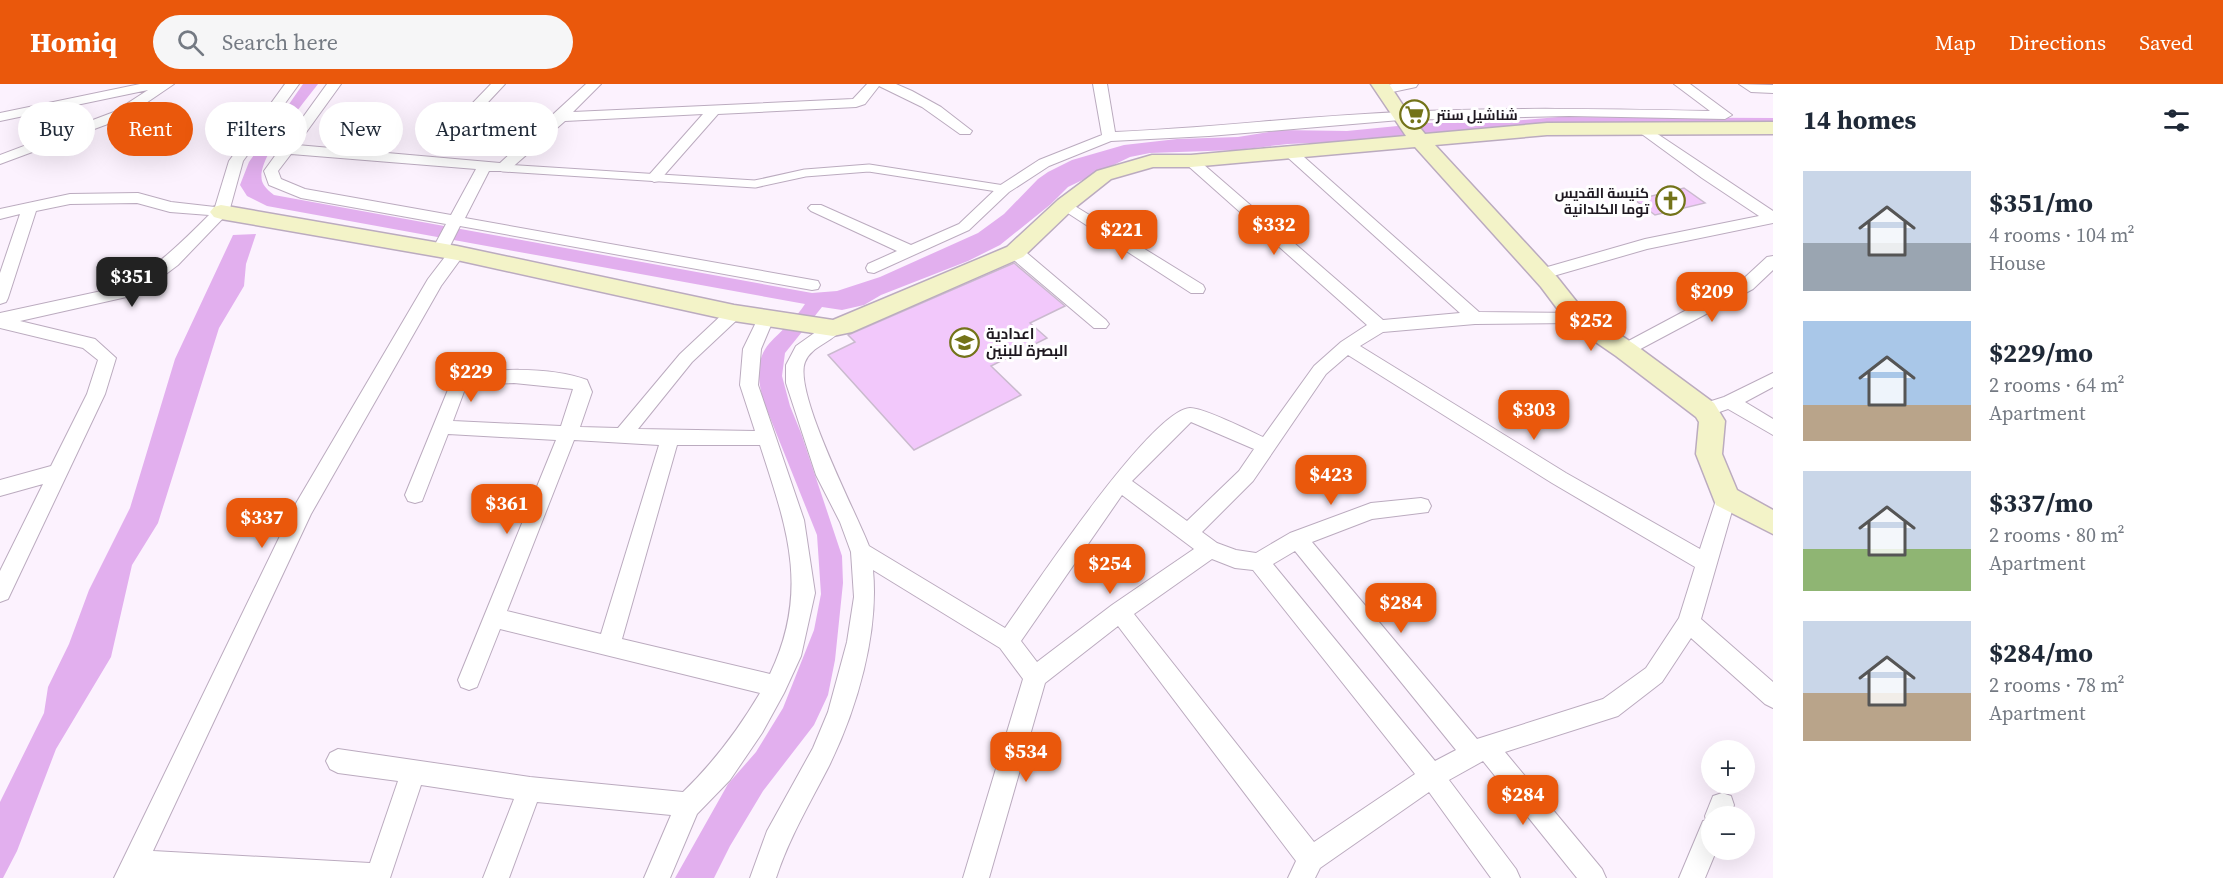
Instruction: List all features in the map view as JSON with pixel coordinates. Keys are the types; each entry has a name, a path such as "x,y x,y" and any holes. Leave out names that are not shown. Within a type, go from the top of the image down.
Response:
{"street":[{"path":"0,117 160,84"},
{"path":"0,160 119,114 166,84"},
{"path":"0,320 125,292 144,282 172,261 221,212 236,161 292,84"},
{"path":"307,122 334,84"},
{"path":"481,102 498,84"},
{"path":"307,150 503,168 561,117 594,84"},
{"path":"561,117 856,103 874,84"},
{"path":"884,84 916,96 965,131"},
{"path":"1100,84 1109,137"},
{"path":"1120,612 1306,868 1432,776 1480,751 1610,708 1654,675 1689,622 1726,497 1709,454 1712,421 1705,410 1625,350 1576,317 1543,274 1420,141 1382,87 1411,84"},
{"path":"874,268 964,227 979,216 1004,189 1044,163 1109,137 1209,132 1401,117 1569,112 1725,115 1681,84"},
{"path":"1746,84 1756,89 1773,89"},
{"path":"654,178 714,110"},
{"path":"0,214 70,199 138,198 170,207 221,212 447,250 734,313 825,327 844,326 1015,252 1065,205 1104,175 1152,161 1191,161 1547,129 1773,128"},
{"path":"1644,129 1707,175 1773,218"},
{"path":"1290,152 1475,318"},
{"path":"283,156 271,171 274,182 301,193 812,285"},
{"path":"1191,161 1379,326"},
{"path":"414,771 377,877 130,871 302,511 434,283 457,221 484,167"},
{"path":"1065,205 1197,289"},
{"path":"0,298 30,207"},
{"path":"816,208 912,252"},
{"path":"1543,274 1645,244 1773,218"},
{"path":"1015,252 1100,324"},
{"path":"1625,350 1747,285 1773,261"},
{"path":"623,435 686,358 734,313"},
{"path":"1188,533 1246,476 1320,370 1347,346 1379,326 1475,318 1576,317"},
{"path":"0,320 89,343 107,358 96,394 0,593"},
{"path":"657,878 688,806 722,772 754,725 776,686 790,656 804,593 794,520 749,385 748,368 752,349 776,320"},
{"path":"763,878 776,840 821,756 840,712 858,642 865,597 861,552 850,522 826,475 795,383 795,365 802,350 825,327"},
{"path":"1347,346 1559,478 1705,562"},
{"path":"415,495 458,385 483,377 573,382 581,385 584,392 469,680"},
{"path":"1705,410 1730,402 1773,379"},
{"path":"1730,402 1773,428"},
{"path":"1008,641 1129,470 1182,418 1191,415 1266,446"},
{"path":"442,428 670,438 767,438"},
{"path":"609,645 670,438"},
{"path":"0,488 59,472"},
{"path":"1121,483 1210,549 1235,559 1260,561 1297,539 1371,511 1421,506"},
{"path":"1726,497 1773,523"},
{"path":"1297,539 1593,878"},
{"path":"976,878 1035,676 1120,612 1210,549"},
{"path":"861,552 1008,641 1035,676"},
{"path":"1260,561 1432,776 1507,878"},
{"path":"495,618 776,686"},
{"path":"1689,622 1773,697"},
{"path":"338,760 530,789 688,806"},
{"path":"496,878 530,789"},
{"path":"1692,878 1701,856"}],"lane":[{"path":"503,168 755,184 805,173 869,168 1004,189"}],"shaded area":[{"path":"303,84 318,84 304,102 291,102"},
{"path":"1558,117 1773,118 1773,124 1288,144 1237,150 1150,153 1130,157 1068,187 1051,204 1000,245 968,261 881,295 864,305 842,310 822,307 785,353 782,376 790,406 842,556 843,583 835,660 828,695 814,725 763,791 714,878 675,878 728,784 756,752 783,708 814,630 821,594 817,535 763,400 759,380 759,365 768,345 805,304 267,206 247,196 240,185 253,156 268,156 262,171 262,181 274,195 812,293 837,291 880,277 978,233 1004,214 1038,179 1048,172 1072,160 1124,145 1177,139 1238,137 1281,130 1347,131 1428,123 1500,122"},
{"path":"256,234 246,264 244,286 219,328 158,523 132,565 111,657 56,749 17,851 3,878 0,878 0,802 44,713 48,687 69,644 89,590 130,508 175,359 233,235"}],"building":[{"name":"كنيسة القديس توما الكلدانية","path":"1684,188 1705,203 1655,215 1635,200"},
{"path":"1014,263 1065,306 1030,323 1047,338 991,366 1021,395 914,450 828,355 855,342 848,335"}],"place":[{"name":"شناشيل سنتر","path":"1415,115"},
{"name":"كنيسة القديس توما الكلدانية","path":"1670,201"},
{"name":"اعدادية البصرة للبنين","path":"965,343"}]}
